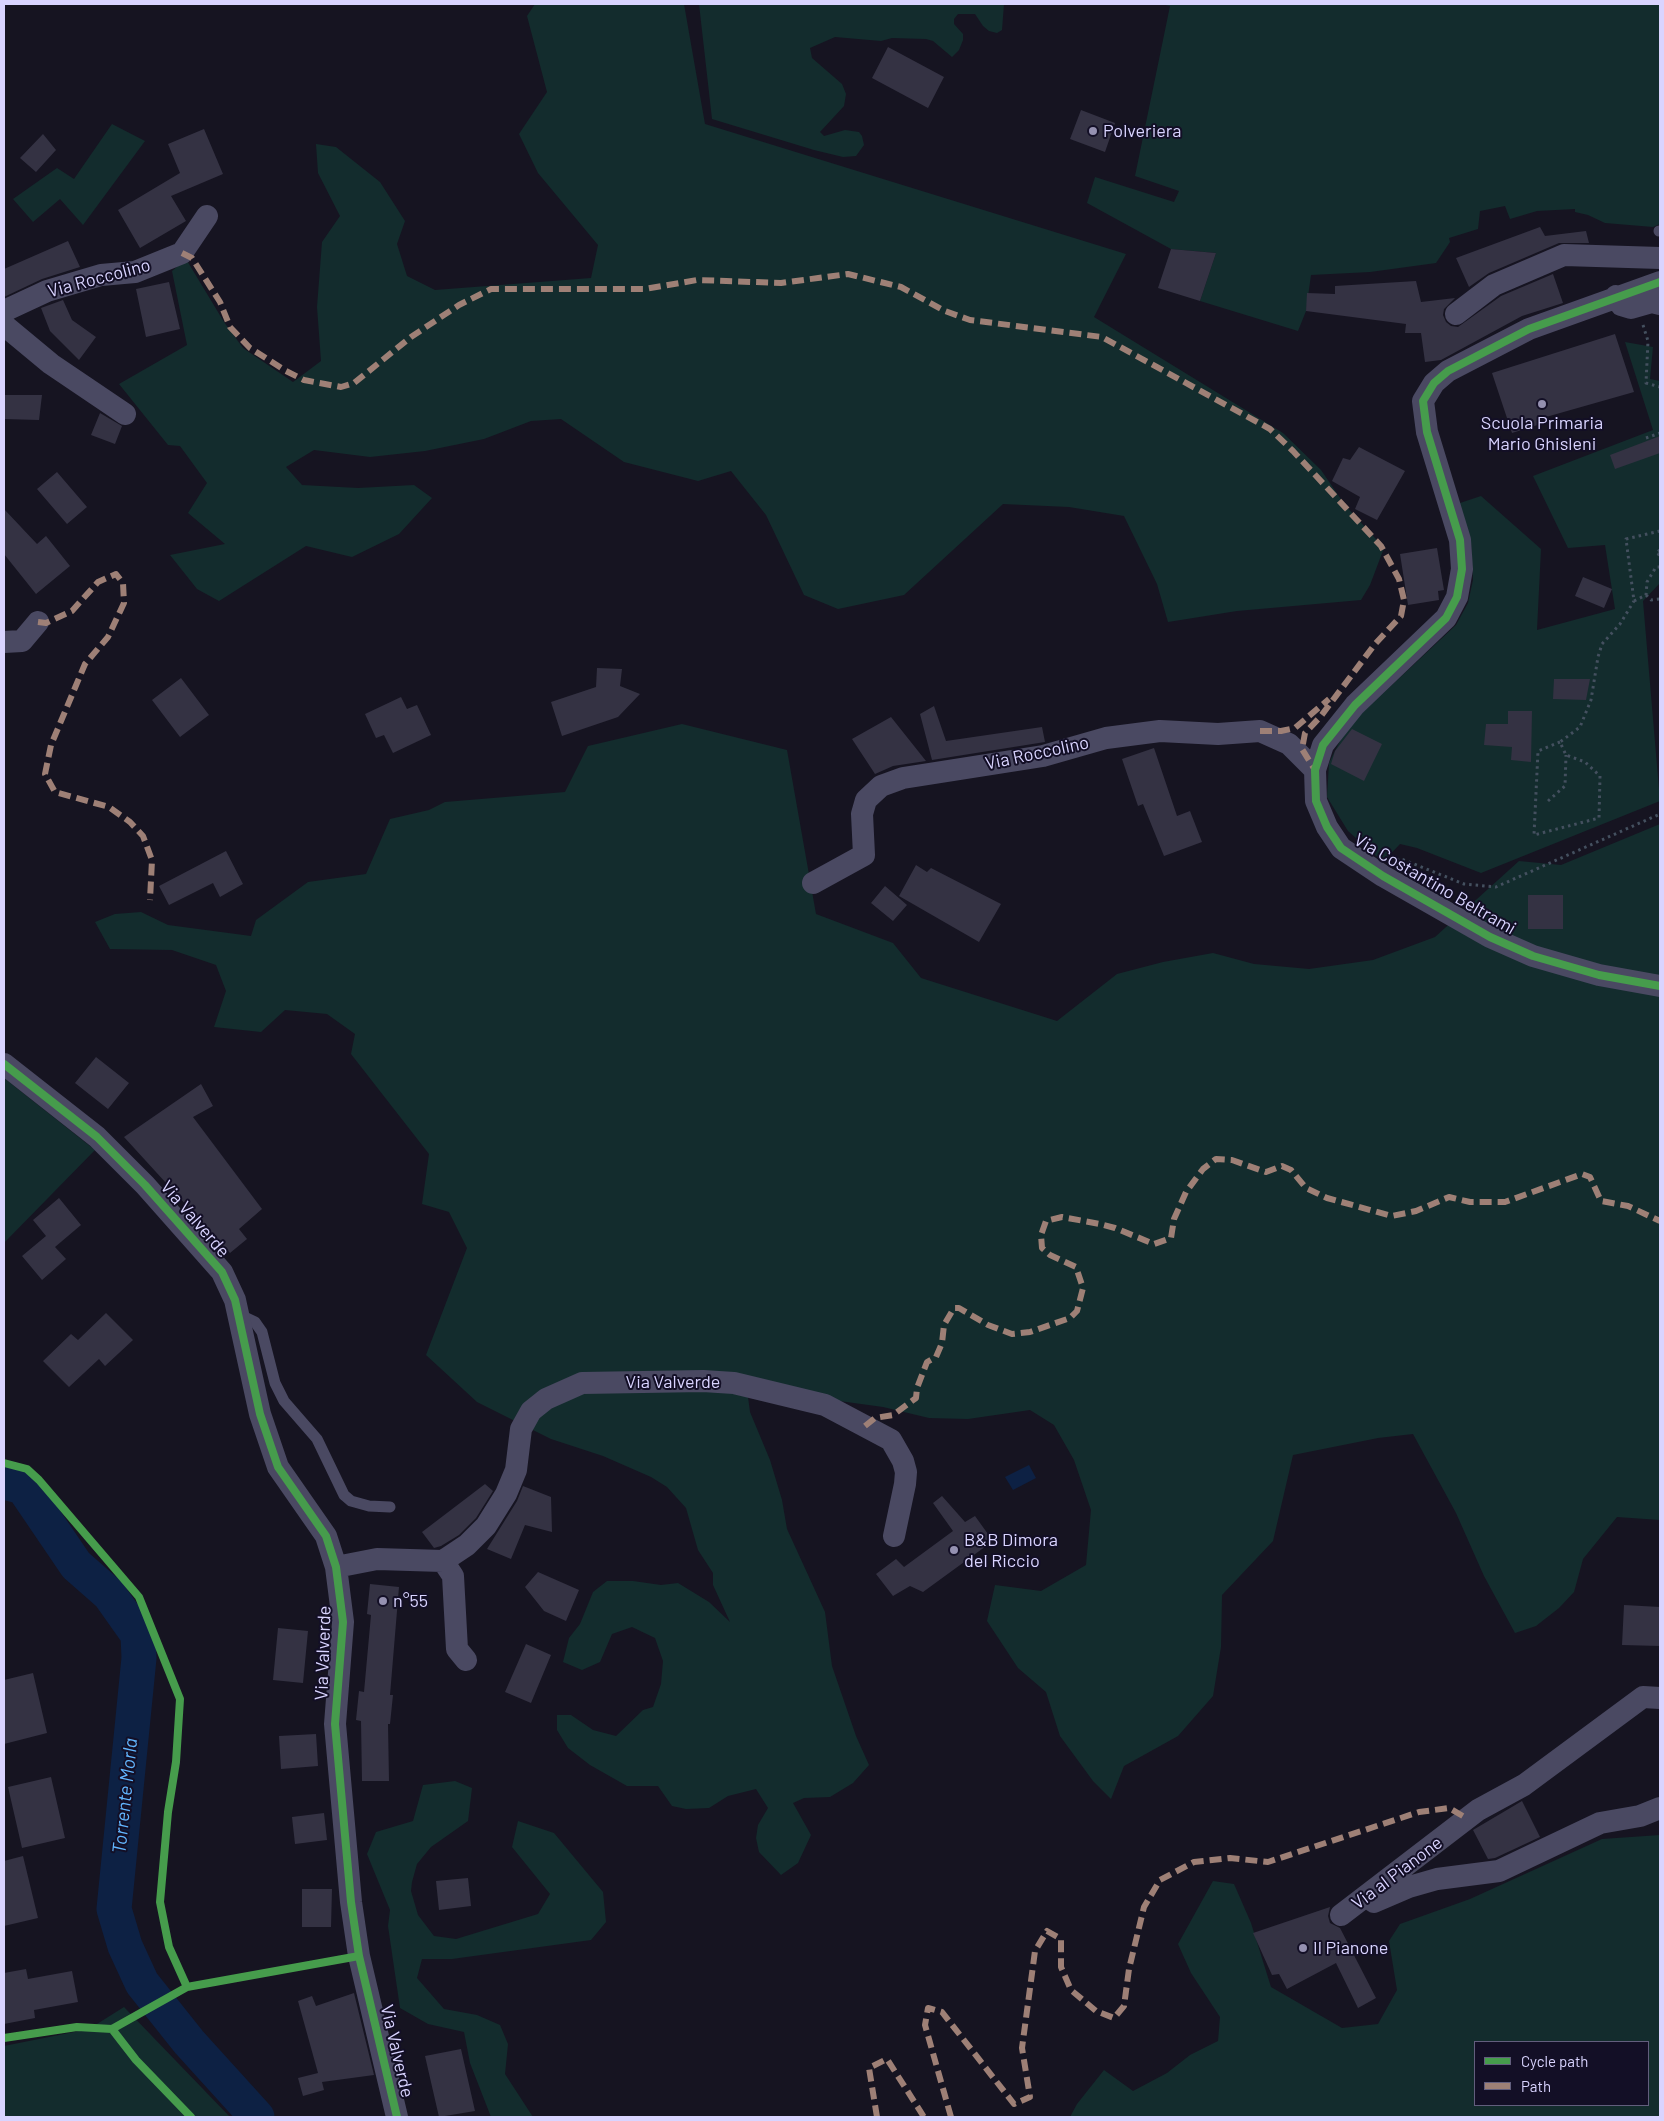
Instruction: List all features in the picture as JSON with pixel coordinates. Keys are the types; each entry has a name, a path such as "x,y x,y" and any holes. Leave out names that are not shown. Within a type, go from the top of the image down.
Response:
{"street":[{"name":"Via Roccolino","path":"4,311 47,291 101,275 135,272 182,253 208,216"},
{"path":"1456,314 1494,285 1564,255 1660,258"},
{"name":"Via Costantino Beltrami","path":"1660,282 1624,302 1529,329 1448,371 1431,389 1423,401 1427,432 1460,540 1462,569 1457,597 1446,618 1414,646 1355,704 1323,745 1315,770 1316,801 1326,827 1341,848 1383,876 1490,938 1533,956 1599,975 1660,986"},
{"path":"1624,302 1652,302 1660,304"},
{"path":"4,325 51,364 125,414"},
{"path":"4,642 22,641 38,622"},
{"name":"Via Roccolino","path":"813,883 864,855 862,814 866,800 881,786 903,778 1042,756 1106,738 1160,731 1218,734 1260,731 1289,744 1315,770"},
{"name":"Via Valverde","path":"4,1064 97,1137 145,1185 222,1272 235,1300 260,1414 278,1468 326,1536 336,1567 343,1622 335,1724 351,1902 359,1956 397,2117"},
{"name":"Via Valverde","path":"443,1561 467,1545 486,1526 506,1494 516,1470 521,1429 531,1411 546,1399 582,1383 703,1381 734,1383 825,1405 891,1440 903,1460 906,1472 905,1484 894,1536"},
{"path":"336,1567 378,1559 443,1561 453,1576 457,1649 466,1660"},
{"name":"Via al Pianone","path":"1660,1698 1642,1697 1524,1785 1478,1810 1341,1915 1409,1887 1437,1879 1498,1871 1600,1823 1640,1816 1660,1808"}],"lane":[{"path":"238,1314 255,1322 262,1332 275,1384 284,1401 317,1439 344,1495 352,1502 369,1506 390,1507"}],"path":[{"path":"1624,302 1643,324 1648,341 1646,383 1660,387"},
{"path":"1646,438 1660,433"},
{"path":"1634,601 1626,539 1660,531"},
{"path":"1660,550 1656,553 1660,555"},
{"path":"1660,567 1656,567 1647,582 1646,595 1651,600 1660,599"},
{"path":"1566,755 1585,762 1600,776 1599,818 1534,835 1538,752 1560,742 1580,727 1591,700 1602,644 1620,624 1634,601 1646,595"},
{"path":"1548,801 1565,786 1566,755 1560,742"},
{"path":"1383,876 1399,858 1464,884 1496,887 1660,814"}],"green space":[{"path":"535,4 684,4 705,124 1126,254 1094,317 1283,433 1321,470 1345,505 1384,548 1370,585 1361,600 1237,611 1168,622 1157,584 1124,516 1069,507 1003,504 904,595 838,609 804,595 766,515 731,471 698,481 624,462 561,419 531,421 484,439 425,451 370,457 314,450 286,467 302,485 358,488 414,485 432,498 399,534 352,557 306,546 219,601 197,589 170,555 225,544 188,513 207,483 180,446 168,445 119,384 187,345 172,271 186,259 224,322 243,348 293,382 321,361 317,307 322,242 340,216 318,173 316,144 336,147 380,182 405,221 397,244 407,276 435,290 591,278 598,245 538,173 519,134 547,92 527,16"},
{"path":"699,4 1004,4 1002,30 997,33 989,31 983,26 975,14 958,14 954,19 954,24 963,34 963,40 959,50 952,57 933,41 926,39 892,38 881,41 835,37 810,48 812,58 842,84 846,94 844,106 820,132 824,136 845,130 859,132 862,136 864,145 856,156 843,157 712,119"},
{"path":"1161,4 1660,4 1660,224 1653,227 1605,223 1588,215 1575,212 1575,209 1537,211 1510,219 1505,206 1480,211 1478,229 1449,238 1450,242 1436,263 1370,272 1311,275 1306,311 1298,331 1200,301 1216,253 1171,249 1087,203 1095,177 1174,202 1179,191 1135,176 1170,6"},
{"path":"112,124 145,141 83,225 60,199 33,222 13,199 57,168 74,179"},
{"path":"1625,342 1653,347 1650,379 1660,381 1660,583 1643,601 1660,801 1481,873 1417,848 1400,844 1383,862 1348,831 1327,797 1329,763 1347,727 1456,625 1468,603 1473,580 1471,544 1457,504 1481,496 1541,549 1537,630 1615,609 1605,545 1568,548 1533,476 1653,430"},
{"path":"682,724 787,750 816,914 893,943 921,978 1057,1021 1117,974 1163,962 1213,953 1254,964 1309,969 1373,960 1435,937 1519,861 1561,865 1660,824 1660,1520 1617,1517 1583,1559 1574,1592 1559,1608 1536,1626 1515,1633 1484,1576 1456,1513 1413,1434 1378,1438 1293,1455 1273,1541 1222,1595 1221,1647 1213,1696 1178,1736 1124,1766 1111,1799 1093,1781 1060,1736 1046,1692 1018,1668 987,1621 995,1585 1041,1591 1086,1565 1091,1510 1074,1460 1054,1425 1030,1410 968,1419 929,1418 883,1407 832,1400 748,1397 750,1412 770,1460 782,1500 787,1529 825,1612 832,1666 856,1736 869,1765 853,1783 830,1797 804,1798 793,1803 811,1835 798,1863 781,1875 759,1852 756,1838 758,1825 768,1808 756,1789 728,1796 709,1808 686,1809 672,1806 658,1786 627,1786 590,1765 568,1748 557,1730 557,1715 571,1715 593,1730 616,1736 643,1710 653,1707 661,1684 663,1661 655,1638 632,1627 612,1634 600,1662 582,1670 563,1662 569,1638 580,1624 593,1592 607,1581 633,1581 661,1585 678,1583 709,1602 730,1622 713,1585 713,1573 698,1550 686,1508 667,1487 651,1477 603,1456 551,1439 477,1402 426,1355 467,1248 449,1212 422,1204 429,1154 351,1054 355,1034 327,1014 285,1010 261,1032 214,1027 226,991 216,965 172,950 110,949 95,922 115,914 141,912 168,925 251,936 256,920 308,882 366,874 390,819 429,810 445,802 565,792 588,746"},
{"path":"4,1078 95,1150 4,1243"},
{"path":"455,1781 472,1788 468,1821 431,1847 417,1864 412,1882 411,1891 418,1915 434,1936 456,1939 538,1914 550,1894 512,1847 518,1821 554,1833 603,1892 606,1922 591,1940 452,1959 422,1959 417,1978 444,2009 477,2015 500,2025 508,2044 505,2074 533,2117 491,2117 470,2063 464,2032 428,2024 400,2008 388,1926 390,1910 367,1854 376,1832 413,1821 423,1785"},
{"path":"1660,1835 1660,2117 1070,2117 1077,2104 1104,2070 1133,2091 1167,2073 1190,2055 1218,2041 1220,2017 1191,1973 1178,1944 1213,1881 1234,1884 1251,1923 1271,1987 1342,2028 1378,2024 1397,1990 1389,1941 1400,1924 1470,1899 1602,1839"},
{"path":"124,2007 230,2117 4,2117 4,2046 89,2029"}],"water":[{"path":"1029,1465 1036,1478 1013,1490 1005,1477"}],"building":[{"path":"888,47 944,77 928,108 872,78"},
{"name":"Polveriera","path":"1081,110 1115,123 1105,152 1070,139"},
{"path":"204,129 223,174 171,196 186,221 140,248 118,210 180,173 168,144"},
{"path":"43,134 56,150 36,172 20,158"},
{"path":"1540,227 1545,236 1586,231 1589,243 1559,243 1489,273 1469,287 1456,258"},
{"path":"68,241 80,267 42,279 4,297 4,269"},
{"path":"1171,249 1216,253 1200,301 1158,288"},
{"path":"1553,274 1563,303 1522,316 1441,360 1425,362 1421,333 1405,333 1406,324 1306,311 1307,293 1335,294 1335,286 1416,281 1421,302 1455,298 1444,309 1443,315 1446,322 1451,326 1458,327 1501,296"},
{"path":"169,282 180,329 146,337 136,289"},
{"path":"63,300 72,320 96,337 79,360 50,331 41,308"},
{"path":"1615,334 1634,392 1546,417 1547,422 1512,433 1492,373"},
{"path":"4,395 42,395 39,420 4,419"},
{"path":"100,413 122,426 115,444 91,435"},
{"path":"1660,436 1660,453 1615,469 1610,455"},
{"path":"1359,447 1405,471 1377,520 1355,509 1360,497 1332,481 1343,458 1350,460"},
{"path":"57,472 87,507 67,524 37,489"},
{"path":"4,509 37,544 46,536 70,566 36,594 4,554"},
{"path":"1437,548 1444,590 1438,591 1439,600 1408,605 1400,554"},
{"path":"1583,577 1612,589 1604,608 1575,596"},
{"path":"597,668 622,669 620,686 640,694 618,717 562,736 551,702 596,687"},
{"path":"181,678 209,715 180,737 152,700"},
{"path":"1554,679 1590,679 1586,700 1553,699"},
{"path":"401,697 407,709 417,705 431,735 393,753 384,735 376,738 365,714"},
{"path":"934,706 946,741 1042,727 1045,742 932,760 920,714"},
{"path":"1508,711 1532,711 1531,762 1511,760 1512,747 1484,745 1486,724 1508,724"},
{"path":"891,717 926,761 893,766 875,774 852,739"},
{"path":"1352,729 1382,744 1364,781 1331,764 1335,751"},
{"path":"1154,748 1177,816 1190,811 1202,842 1164,856 1143,804 1138,806 1122,759"},
{"path":"226,851 243,884 220,897 213,883 169,905 159,886"},
{"path":"916,865 927,872 931,868 1001,904 979,942 899,896"},
{"path":"885,886 907,905 893,921 871,903"},
{"path":"1528,895 1563,895 1563,929 1528,929"},
{"path":"96,1057 129,1083 108,1109 75,1083"},
{"path":"201,1084 213,1106 193,1117 262,1209 239,1229 247,1239 230,1253 124,1137"},
{"path":"59,1198 81,1225 55,1247 66,1259 42,1280 22,1256 46,1236 33,1220"},
{"path":"106,1313 133,1340 105,1366 99,1359 69,1387 43,1361 71,1334 78,1340"},
{"path":"485,1484 493,1491 476,1518 459,1535 434,1548 422,1532"},
{"path":"523,1486 551,1497 552,1532 525,1525 511,1559 487,1549 517,1501"},
{"name":"B&B Dimora del Riccio","path":"942,1496 965,1522 975,1516 993,1541 923,1592 910,1586 893,1596 876,1574 896,1559 904,1567 953,1531 933,1503"},
{"path":"538,1572 579,1590 566,1621 544,1611 525,1587"},
{"path":"370,1584 399,1587 390,1695 393,1695 390,1724 388,1724 389,1781 362,1781 361,1721 356,1720 359,1691 364,1692 371,1615 367,1614"},
{"path":"1624,1605 1660,1607 1660,1646 1622,1645"},
{"path":"278,1628 308,1631 303,1683 273,1680"},
{"path":"526,1644 551,1655 531,1703 505,1692"},
{"path":"33,1673 47,1733 4,1744 4,1680"},
{"path":"316,1734 318,1766 281,1769 279,1736"},
{"path":"51,1777 65,1838 22,1848 8,1787"},
{"path":"1522,1801 1540,1837 1495,1858 1488,1859 1473,1830"},
{"path":"324,1813 327,1840 295,1844 292,1817"},
{"path":"23,1856 38,1918 4,1926 4,1861"},
{"path":"468,1878 471,1906 439,1910 436,1881"},
{"path":"302,1889 332,1889 331,1927 302,1927"},
{"path":"1330,1907 1328,1916 1330,1923 1340,1928 1376,1998 1358,2008 1336,1963 1287,1989 1279,1974 1272,1975 1253,1933"},
{"path":"26,1969 28,1979 72,1971 78,2002 34,2010 35,2018 4,2024 4,1973"},
{"path":"354,1993 374,2075 322,2082 324,2090 303,2096 298,2078 318,2073 298,2001 312,1996 316,2006"},
{"path":"461,2049 475,2111 439,2117 425,2056"}],"waterway":[{"name":"Torrente Morla","path":"4,1482 23,1487 76,1565 109,1594 138,1635 139,1658 114,1909 125,1946 142,1983 189,2042 257,2117"}],"marked path":[{"path":"182,253 192,258 220,302 230,327 250,348 304,380 341,387 354,383 411,337 459,305 491,289 645,289 697,280 781,283 848,274 901,287 945,311 970,320 1102,337 1270,429 1293,451 1381,546 1399,579 1404,600 1401,616 1375,644 1321,716 1305,733 1302,749 1315,770"},
{"path":"38,622 46,623 72,611 98,582 116,574 123,583 124,603 108,637 85,664 51,745 45,774 55,792 109,807 130,822 143,836 152,860 150,900"},
{"path":"1260,731 1281,731 1295,728 1329,699"},
{"path":"865,1426 875,1418 893,1415 916,1398 917,1388 927,1362 936,1357 942,1343 944,1325 954,1308 959,1308 988,1325 1012,1334 1030,1332 1070,1318 1077,1311 1083,1288 1076,1267 1050,1255 1042,1248 1041,1235 1046,1221 1062,1217 1100,1224 1154,1244 1171,1238 1174,1219 1186,1192 1203,1169 1216,1159 1232,1160 1266,1172 1282,1166 1291,1170 1306,1188 1327,1198 1392,1216 1416,1211 1449,1197 1470,1202 1505,1202 1582,1174 1590,1177 1601,1201 1628,1206 1660,1221"},
{"path":"951,2117 925,2025 928,2008 942,2012 1014,2104 1030,2097 1022,2048 1035,1951 1047,1931 1061,1939 1061,1967 1071,1990 1096,2011 1114,2018 1124,2006 1129,1969 1144,1907 1160,1880 1194,1862 1230,1858 1268,1862 1419,1812 1449,1808 1468,1819"},
{"path":"877,2117 869,2068 887,2059 924,2117"}],"cycle path":[{"path":"1660,282 1529,329 1448,371 1434,383 1423,401 1427,432 1460,540 1462,569 1457,597 1446,618 1355,705 1323,745 1315,770 1316,801 1327,827 1341,848 1383,876 1490,937 1533,956 1599,975 1660,986"},
{"path":"4,1064 97,1137 145,1185 222,1272 235,1300 260,1414 278,1467 326,1536 336,1567 343,1622 335,1724 351,1902 359,1956 397,2117"},
{"path":"4,1463 27,1469 39,1480 139,1597 180,1699 176,1762 168,1812 160,1902 169,1947 187,1987"},
{"path":"112,2029 187,1987 359,1956"},
{"path":"4,2038 77,2027 112,2029"},
{"path":"112,2029 136,2060 191,2117"}],"place":[{"name":"Polveriera","path":"1093,131"},
{"name":"Scuola Primaria Mario Ghisleni","path":"1542,404"},
{"name":"B&B Dimora del Riccio","path":"954,1550"},
{"name":"n°55","path":"383,1601"},
{"name":"Il Pianone","path":"1303,1948"}]}
